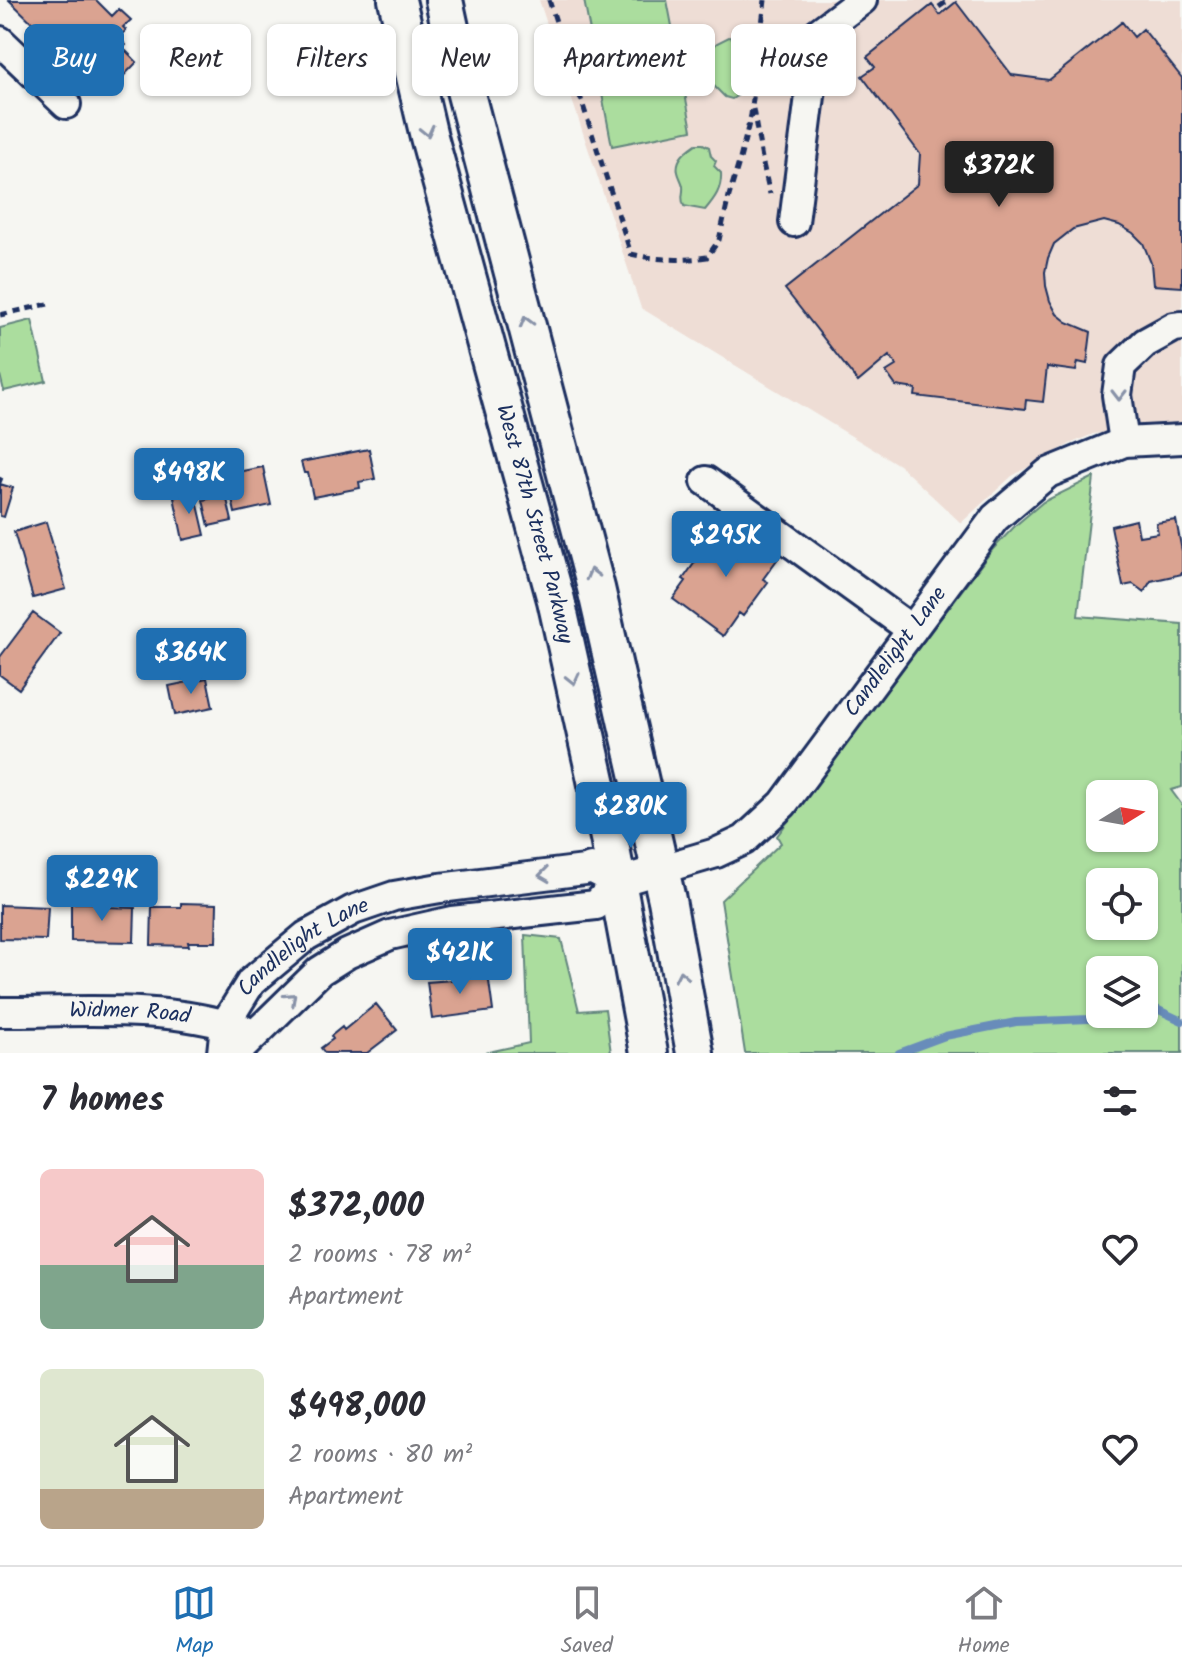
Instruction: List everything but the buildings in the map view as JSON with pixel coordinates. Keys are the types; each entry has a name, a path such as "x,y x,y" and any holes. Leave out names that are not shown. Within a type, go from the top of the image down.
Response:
{"main road":[{"name":"West 87th Street Parkway","path":"397,0 429,137 556,600 618,882 649,1053"},
{"name":"West 87th Street Parkway","path":"444,0 457,60 596,588 659,868 695,1053"}],"street":[{"path":"794,222 818,33 862,0"},
{"path":"0,41 66,104"},
{"path":"1124,442 1117,395 1121,366 1145,343 1174,327 1182,326"},
{"name":"Candlelight Lane","path":"246,1044 320,971 347,954 390,935 452,921 596,905 618,882 716,853 744,840 783,804 995,518 1048,473 1124,442 1182,439"},
{"path":"706,481 912,630"},
{"name":"Candlelight Lane","path":"222,1053 225,1024 251,982 306,936 353,910 394,896 591,868 618,882"},
{"path":"353,910 369,944"},
{"name":"Widmer Road","path":"0,1012 167,1013 225,1024 246,1044"}],"path":[{"path":"549,0 631,254 687,260 707,257 719,240 753,104 765,0"},
{"path":"939,7 949,0"},
{"path":"753,104 772,199"},
{"path":"0,315 48,304"}],"shaded area":[{"path":"539,0 1182,0 1182,425 1093,434 1070,444 1012,476 961,523 899,465 641,308 571,96 715,96 715,24 547,24"}],"green space":[{"path":"584,0 667,0 672,24 589,24"},
{"path":"731,37 731,96 737,96 732,99 725,97 715,87 717,43"},
{"path":"602,96 685,96 692,130 612,146"},
{"path":"696,144 709,147 716,161 714,166 721,173 717,193 705,210 684,206 683,186 678,172 680,159"},
{"path":"32,320 46,381 4,391 0,375 0,328"},
{"path":"1094,477 1078,616 1182,624 1182,787 1171,790 1182,805 1182,1053 745,1053 721,900 781,843 777,836 993,549 1043,502"},
{"path":"525,935 561,939 579,1011 605,1009 611,1053 484,1053 529,1043"}],"waterway":[{"path":"1158,1010 1182,1021"},
{"path":"899,1053 945,1036 1016,1022 1086,1019"}]}
